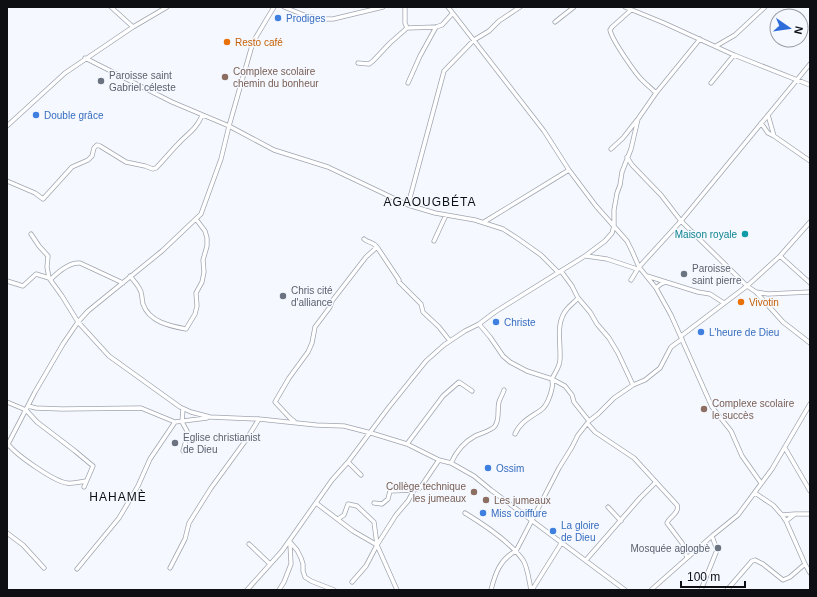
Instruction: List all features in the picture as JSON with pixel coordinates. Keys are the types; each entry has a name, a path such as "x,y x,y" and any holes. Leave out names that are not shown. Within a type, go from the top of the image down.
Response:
{"street":[{"path":"111,7 133,27"},
{"path":"7,126 65,73 85,58 167,7"},
{"path":"86,481 69,484 61,482 21,457 8,445 35,392 63,344 78,322 88,311 162,251 201,214 221,159 253,42 274,7"},
{"path":"284,7 322,19 334,19 383,7"},
{"path":"405,7 405,23 407,28"},
{"path":"448,7 544,131 569,170 596,206 627,241 638,268"},
{"path":"408,204 442,76 450,64 474,40 520,7"},
{"path":"555,22 574,7"},
{"path":"625,7 734,55 810,85"},
{"path":"716,46 735,35 765,7"},
{"path":"631,10 612,26 610,30 611,34 617,46 642,80 656,93"},
{"path":"358,63 369,64 390,42 407,28 436,27 442,24 452,14"},
{"path":"408,83 420,56 436,27"},
{"path":"611,149 623,138 656,93 700,40"},
{"path":"711,83 734,55"},
{"path":"85,58 202,116 229,126 274,150 328,167 408,204 429,211 484,222 517,238 560,272 572,286 578,298 609,338 618,353 633,386"},
{"path":"631,280 638,268 681,221 810,64"},
{"path":"768,115 774,136"},
{"path":"7,181 35,193 43,199 72,167 88,160 92,156 94,148 97,145 126,162 153,169 156,168 179,143 191,134 197,127 202,116"},
{"path":"247,590 290,543 332,480 371,433 389,407 426,361 450,341 585,256 612,233 614,226 615,203 622,172 632,145 638,119"},
{"path":"761,123 770,135 774,136 810,161"},
{"path":"627,157 634,168 661,195 681,221 747,286 756,292 783,322 810,343"},
{"path":"484,222 569,170"},
{"path":"434,241 446,215"},
{"path":"130,276 140,289 143,304 152,316 159,322 186,329 195,314 197,306 196,293 202,282 204,272 203,260 207,246 205,231 196,219"},
{"path":"491,590 498,568 504,559 516,551 559,468 578,435 589,422 614,398 645,380 660,368 671,347 747,286 780,256 810,222"},
{"path":"31,234 48,256 47,267 50,279 78,322 109,356 132,371 162,396 183,409 201,416 210,417 259,419 316,425 344,426 407,444 439,460 451,463 474,476 625,590"},
{"path":"364,239 373,243 377,247 399,282 421,304 423,312 439,327 450,341"},
{"path":"297,422 290,418 275,402 289,378 308,352 316,327 330,307 332,301 366,257 377,247"},
{"path":"585,256 607,259 638,268 647,276 656,288 682,337 712,407 731,431 742,456 761,484"},
{"path":"780,256 810,283"},
{"path":"50,279 66,268 76,263 80,263 123,283"},
{"path":"7,280 23,286 36,274 50,279"},
{"path":"647,276 698,292 710,294 724,303"},
{"path":"656,288 666,282"},
{"path":"756,292 768,294 810,292"},
{"path":"515,434 518,426 542,409 552,388 552,378 555,375 560,360 560,337 558,330 566,309 578,298"},
{"path":"479,324 503,356 510,362 527,371 552,378 564,386 572,395 574,402 595,432 634,458 656,482 678,508 667,523 682,543 687,558"},
{"path":"407,444 443,396 459,382 472,391"},
{"path":"451,463 456,453 466,442 474,436 492,429 496,425 499,402 504,390"},
{"path":"7,402 27,408 141,408 175,422 210,417"},
{"path":"651,590 712,536 738,516 785,448 810,404"},
{"path":"27,408 37,422 75,450 93,466 84,487"},
{"path":"183,409 182,422 187,431 183,451"},
{"path":"170,568 185,539 189,523 211,488 246,440 259,419"},
{"path":"77,569 119,518 138,486 150,460 175,422"},
{"path":"785,448 810,491"},
{"path":"374,503 382,504 388,499 390,491 414,490 420,488 439,460"},
{"path":"348,462 361,475"},
{"path":"586,560 640,498 656,482"},
{"path":"352,582 366,566 377,545 414,490"},
{"path":"755,493 773,505 782,515 810,573"},
{"path":"316,503 353,531 377,545"},
{"path":"338,519 344,515 348,504 357,506 374,522 377,545 397,590"},
{"path":"608,507 621,521"},
{"path":"465,513 516,551 524,562 531,590"},
{"path":"786,521 795,514"},
{"path":"782,515 810,514"},
{"path":"7,533 24,545 44,568"},
{"path":"700,590 717,550 712,536"},
{"path":"531,590 562,542"},
{"path":"279,590 291,564 290,543"},
{"path":"290,543 297,550 304,564 303,571 305,577 334,590"},
{"path":"249,544 270,564"},
{"path":"727,590 754,560 763,564 783,580 790,577 805,564"}],"place":[{"name":"Prodiges","path":"278,18"},
{"name":"Resto café","path":"227,42"},
{"name":"Complexe scolaire chemin du bonheur","path":"225,77"},
{"name":"Paroisse saint Gabriel céleste","path":"101,81"},
{"name":"Double grâce","path":"36,115"},
{"name":"Maison royale","path":"745,234"},
{"name":"Paroisse saint pierre","path":"684,274"},
{"name":"Chris cité d'alliance","path":"283,296"},
{"name":"Vivotin","path":"741,302"},
{"name":"Christe","path":"496,322"},
{"name":"L'heure de Dieu","path":"701,332"},
{"name":"Complexe scolaire le succès","path":"704,409"},
{"name":"Eglise christianist de Dieu","path":"175,443"},
{"name":"Ossim","path":"488,468"},
{"name":"Collège technique les jumeaux","path":"474,492"},
{"name":"Les jumeaux","path":"486,500"},
{"name":"Miss coiffure","path":"483,513"},
{"name":"La gloire de Dieu","path":"553,531"},
{"name":"Mosquée aglogbè","path":"718,548"}],"district":[{"name":"AGAOUGBÉTA","path":"430,202"},
{"name":"HAHAMÈ","path":"118,497"}]}
